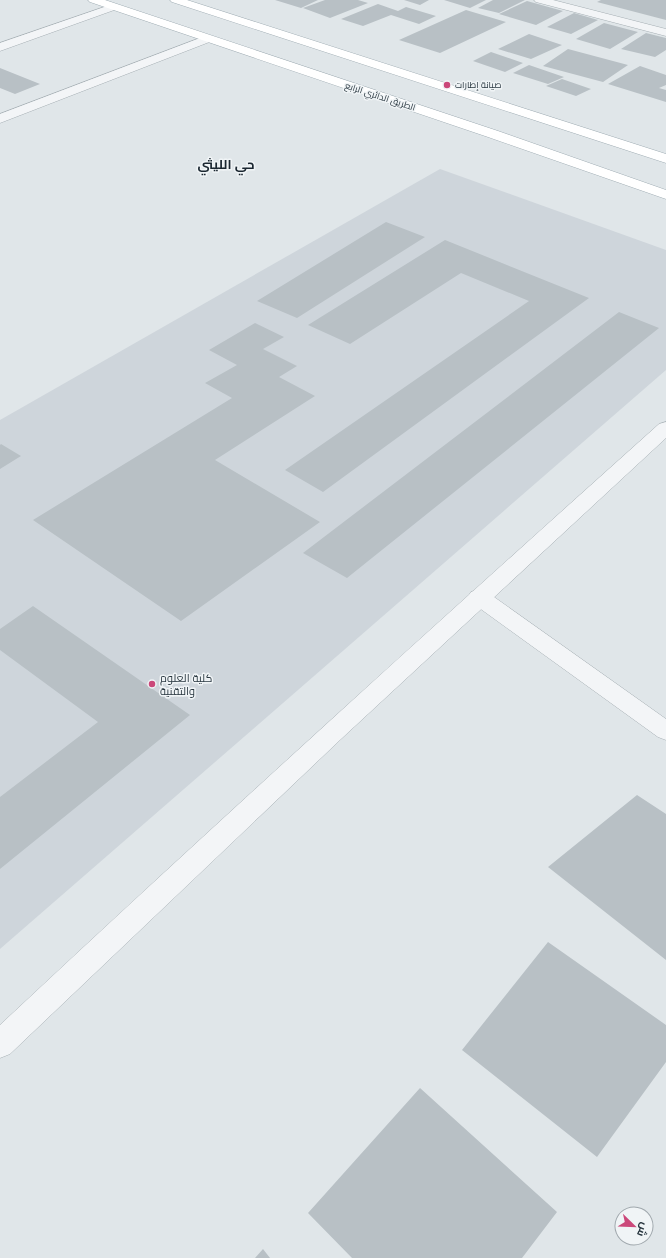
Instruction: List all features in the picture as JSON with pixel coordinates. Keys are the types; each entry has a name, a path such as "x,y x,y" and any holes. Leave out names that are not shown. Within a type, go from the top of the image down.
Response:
{"main road":[{"name":"الطريق الدائري الرابع","path":"94,0 493,134 666,195"},
{"path":"176,0 666,159"}],"street":[{"path":"540,0 665,32"},
{"path":"0,47 113,7"},
{"path":"0,119 208,39"},
{"path":"0,1044 103,946 479,597 666,428"},
{"path":"479,597 666,731"}],"shaded area":[{"name":"كلية العلوم والتقنية","path":"440,169 666,250 666,370 0,949 0,420"}],"building":[{"path":"275,0 318,0 301,8"},
{"path":"325,0 358,0 368,3 330,18 303,8"},
{"path":"404,0 429,0 420,5"},
{"path":"444,0 486,0 470,8"},
{"path":"493,0 525,0 499,13 478,8"},
{"path":"601,0 666,0 666,20 597,2"},
{"path":"527,1 563,11 536,25 499,14"},
{"path":"378,4 398,11 406,7 436,16 419,24 391,15 363,26 341,19"},
{"path":"466,10 506,22 440,53 399,40"},
{"path":"574,13 598,20 571,34 547,27"},
{"path":"604,23 638,32 610,49 576,39"},
{"path":"646,33 666,38 666,50 655,57 621,49"},
{"path":"529,34 562,45 531,59 498,49"},
{"path":"568,49 628,65 603,82 543,66"},
{"path":"491,52 523,63 505,72 473,61"},
{"path":"529,65 564,77 548,84 513,73"},
{"path":"640,66 666,75 666,85 659,88 666,90 666,102 608,84"},
{"path":"0,68 40,84 15,94 0,88"},
{"path":"562,79 591,89 576,96 546,86"},
{"path":"386,222 425,237 297,318 257,301"},
{"path":"445,240 589,298 323,492 285,470 529,301 461,273 350,344 308,325"},
{"path":"619,312 659,328 347,578 303,553"},
{"path":"255,323 284,337 263,349 297,366 279,377 315,396 215,460 320,522 181,621 33,520 232,398 205,383 237,365 209,350"},
{"path":"1,444 21,456 0,469 0,445"},
{"path":"33,606 190,715 0,869 0,797 98,722 0,650 0,629"},
{"path":"637,795 666,814 666,960 548,867"},
{"path":"548,942 666,1025 666,1062 597,1157 462,1050"},
{"path":"420,1088 557,1212 522,1258 352,1258 308,1213"},
{"path":"263,1249 270,1258 255,1258"}],"place":[{"name":"صيانة إطارات","path":"447,85"},
{"name":"كلية العلوم والتقنية","path":"152,684"}],"district":[{"name":"حي الليثي","path":"226,165"}]}
